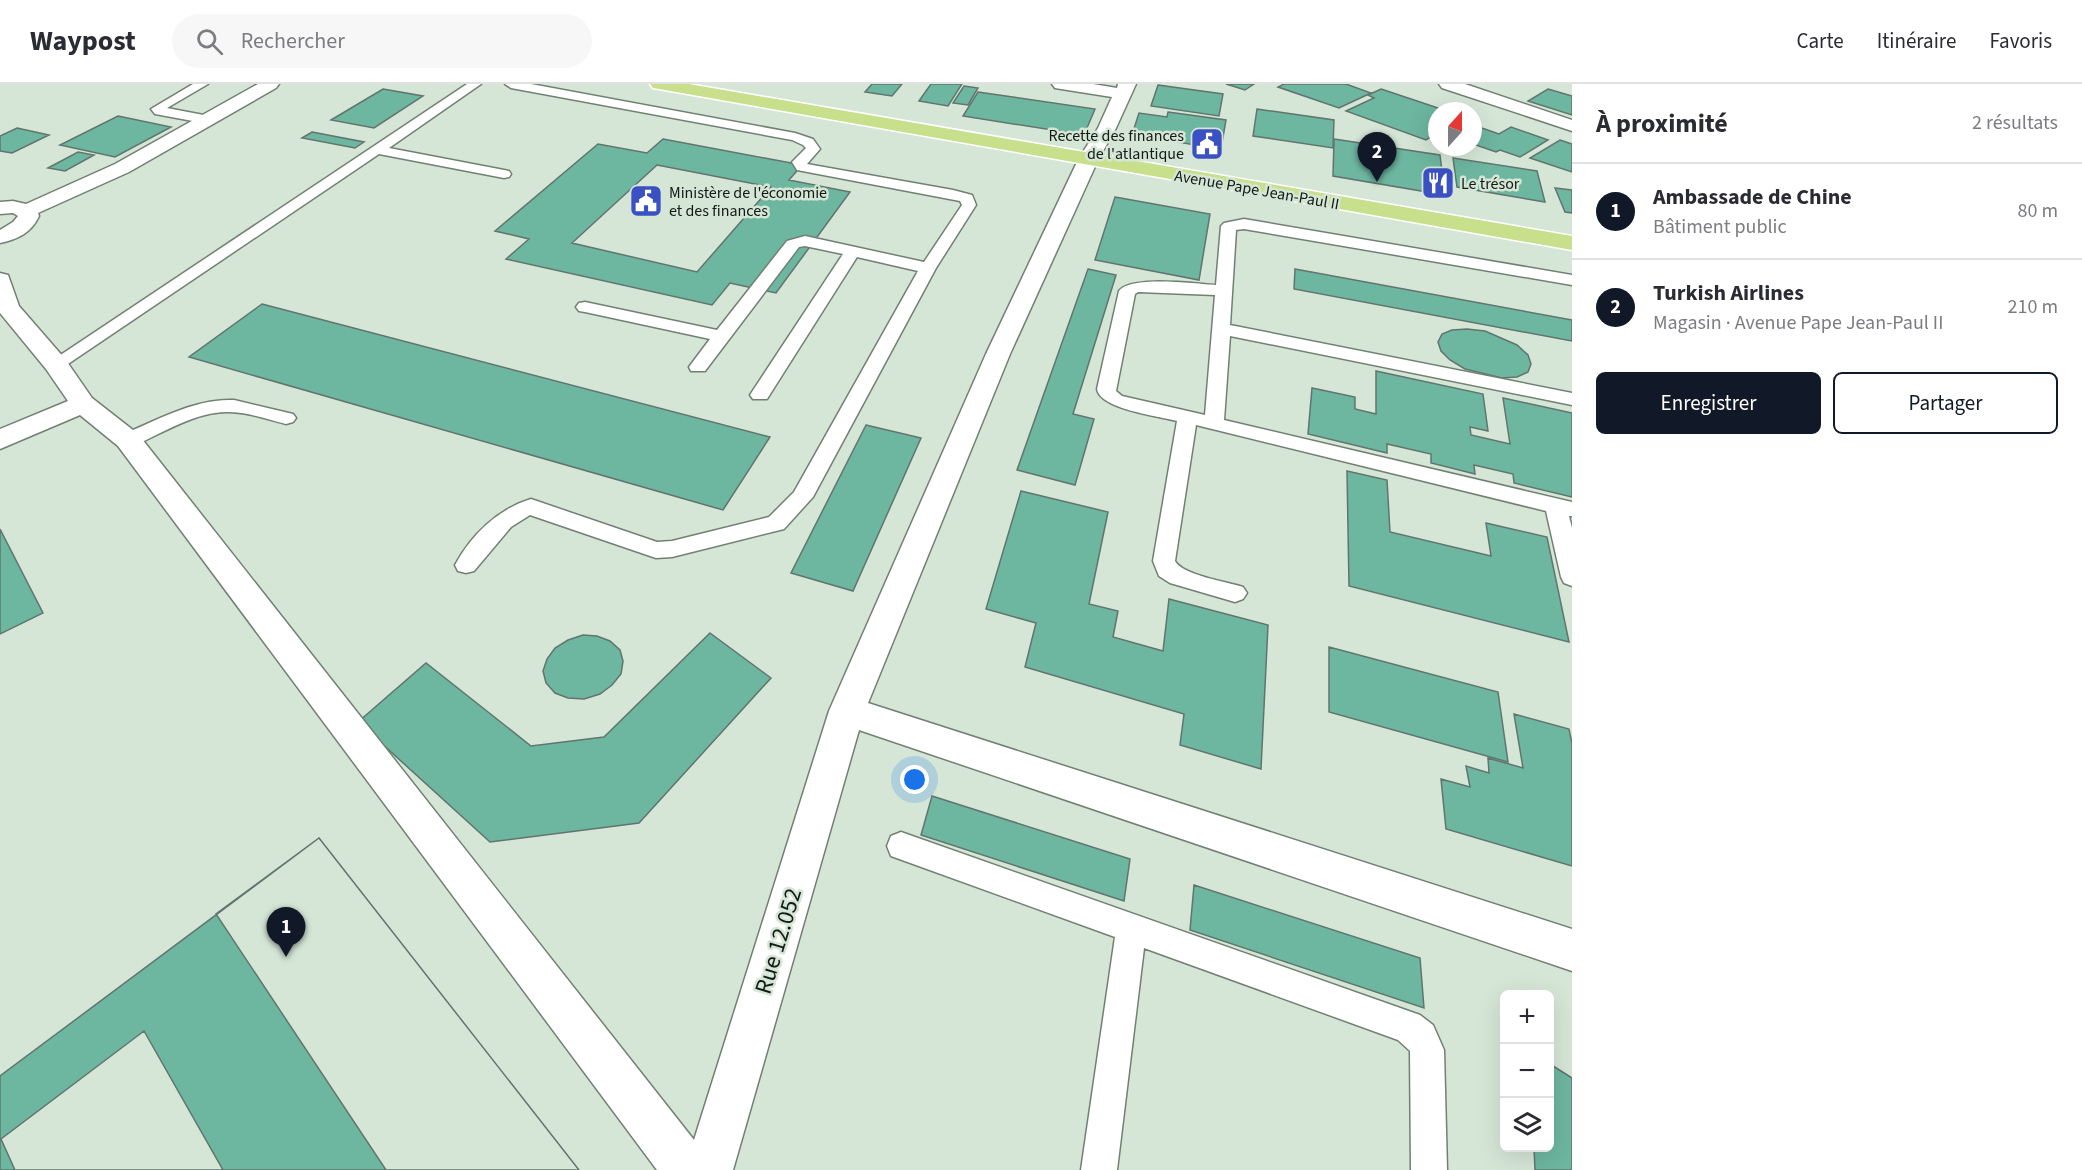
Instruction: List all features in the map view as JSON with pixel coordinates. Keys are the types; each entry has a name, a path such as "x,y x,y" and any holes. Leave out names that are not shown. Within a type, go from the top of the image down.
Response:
{"main road":[{"name":"Avenue Pape Jean-Paul II","path":"659,84 1572,228"},
{"name":"Avenue Pape Jean-Paul II","path":"722,84 1572,243"}],"street":[{"path":"26,211 122,168 270,84"},
{"path":"1061,84 1125,89"},
{"path":"1448,84 1572,126"},
{"name":"Rue 12.052","path":"709,1170 847,711 993,364 1125,89"},
{"path":"0,208 18,208 26,211 30,216 27,223 0,237"},
{"path":"0,280 8,308 56,364 83,404 128,440 687,1170"},
{"path":"0,440 83,404"},
{"path":"847,711 1572,950"}],"lane":[{"path":"202,84 157,109 209,120"},
{"path":"56,364 475,84"},
{"path":"466,565 510,515 531,507 656,550 672,549 776,523 802,498 928,268 969,205 967,198 802,166 799,162 813,149 808,142 795,137 511,84"},
{"path":"378,150 504,174"},
{"path":"1214,424 1229,226 1235,224 1572,280"},
{"path":"698,367 793,244 805,242 928,268"},
{"path":"759,395 852,252"},
{"path":"1224,290 1135,287 1127,291 1106,389 1107,394 1116,400 1187,418 1564,508 1572,577"},
{"path":"585,307 720,336"},
{"path":"1222,329 1572,399"},
{"path":"128,440 205,410 223,406 241,407 286,418"},
{"path":"1187,418 1164,561 1167,570 1178,577 1235,593"},
{"path":"901,846 1408,1027 1421,1037 1427,1050 1429,1170"},
{"path":"1099,1170 1131,929"}],"building":[{"path":"872,84 902,84 892,96 865,92"},
{"path":"931,84 962,84 948,106 919,101"},
{"path":"1226,84 1254,84 1245,90"},
{"path":"1284,84 1346,84 1371,93 1339,108 1278,87"},
{"path":"1158,85 1223,94 1219,116 1151,106"},
{"path":"964,86 978,88 968,105 953,103"},
{"path":"383,89 423,96 374,128 331,120"},
{"path":"1381,89 1428,105 1428,139 1426,140 1346,111 1374,98 1368,95"},
{"path":"1548,89 1572,96 1572,115 1528,101"},
{"path":"978,92 1095,109 1084,135 963,116"},
{"path":"1257,109 1334,120 1333,148 1253,136"},
{"path":"1168,112 1226,120 1221,149 1132,135 1139,113 1167,117"},
{"path":"118,116 171,127 115,157 60,145"},
{"path":"1511,127 1548,140 1520,157 1500,150 1496,152 1482,147 1482,128 1499,134"},
{"path":"17,128 49,135 12,153 0,151 0,136"},
{"path":"312,132 364,142 355,148 302,138"},
{"path":"663,139 802,165 789,180 850,192 776,293 730,283 712,305 506,259 529,239 495,231 598,144 647,153","holes":["657,165 771,187 697,272 572,243"]},
{"path":"1334,139 1428,153 1428,156 1440,156 1445,195 1333,176"},
{"path":"1560,140 1572,144 1572,172 1530,158"},
{"path":"78,152 94,155 65,171 48,168"},
{"path":"1453,158 1537,171 1545,202 1457,187"},
{"path":"1555,188 1572,190 1572,213 1565,212"},
{"path":"1115,197 1210,214 1199,280 1095,260"},
{"path":"1088,269 1116,275 1073,414 1094,419 1075,485 1017,470"},
{"path":"1295,269 1572,320 1572,341 1294,289"},
{"path":"262,304 770,437 723,510 189,357"},
{"path":"1452,330 1485,331 1517,345 1528,355 1531,364 1528,372 1517,377 1502,378 1465,369 1450,360 1441,351 1438,342 1442,334"},
{"path":"1376,371 1483,394 1488,431 1470,427 1471,435 1510,444 1503,398 1572,413 1572,497 1514,483 1513,474 1474,465 1475,474 1431,463 1431,454 1387,444 1387,453 1308,434 1312,388 1355,397 1355,409 1376,414"},
{"path":"866,425 921,438 853,591 791,573"},
{"path":"1347,471 1387,480 1390,532 1491,556 1486,523 1547,537 1569,642 1349,586"},
{"path":"1021,491 1108,512 1089,604 1118,611 1113,637 1163,651 1169,599 1268,625 1261,769 1180,745 1184,714 1025,667 1036,623 986,609"},
{"path":"0,529 43,613 0,634"},
{"path":"710,633 771,678 639,823 490,842 358,722 426,663 531,746 604,737"},
{"path":"583,635 597,636 610,641 620,650 623,661 621,674 600,694 584,699 568,698 555,693 546,683 543,671 547,659 555,648"},
{"path":"1329,647 1498,692 1508,762 1329,712"},
{"path":"1514,714 1569,729 1572,743 1572,866 1446,829 1441,779 1470,787 1466,766 1489,773 1488,758 1523,768"},
{"path":"932,796 1130,859 1124,901 921,835"},
{"path":"319,838 579,1170 386,1170 216,914"},
{"path":"319,838 579,1170 0,1170 0,1076"},
{"path":"1194,885 1420,958 1424,1008 1190,930"},
{"path":"144,1031 223,1170 15,1170 1,1139"},
{"path":"1554,1067 1572,1078 1572,1170 1535,1170 1534,1152 1554,1152"}],"place":[{"name":"Recette des finances de l'atlantique","path":"1207,144"},
{"name":"Turkish Airlines","path":"1377,182"},
{"name":"Le trésor","path":"1438,183"},
{"name":"Ministère de l'économie et des finances","path":"646,201"},
{"name":"Ambassade de Chine","path":"286,957"}]}
